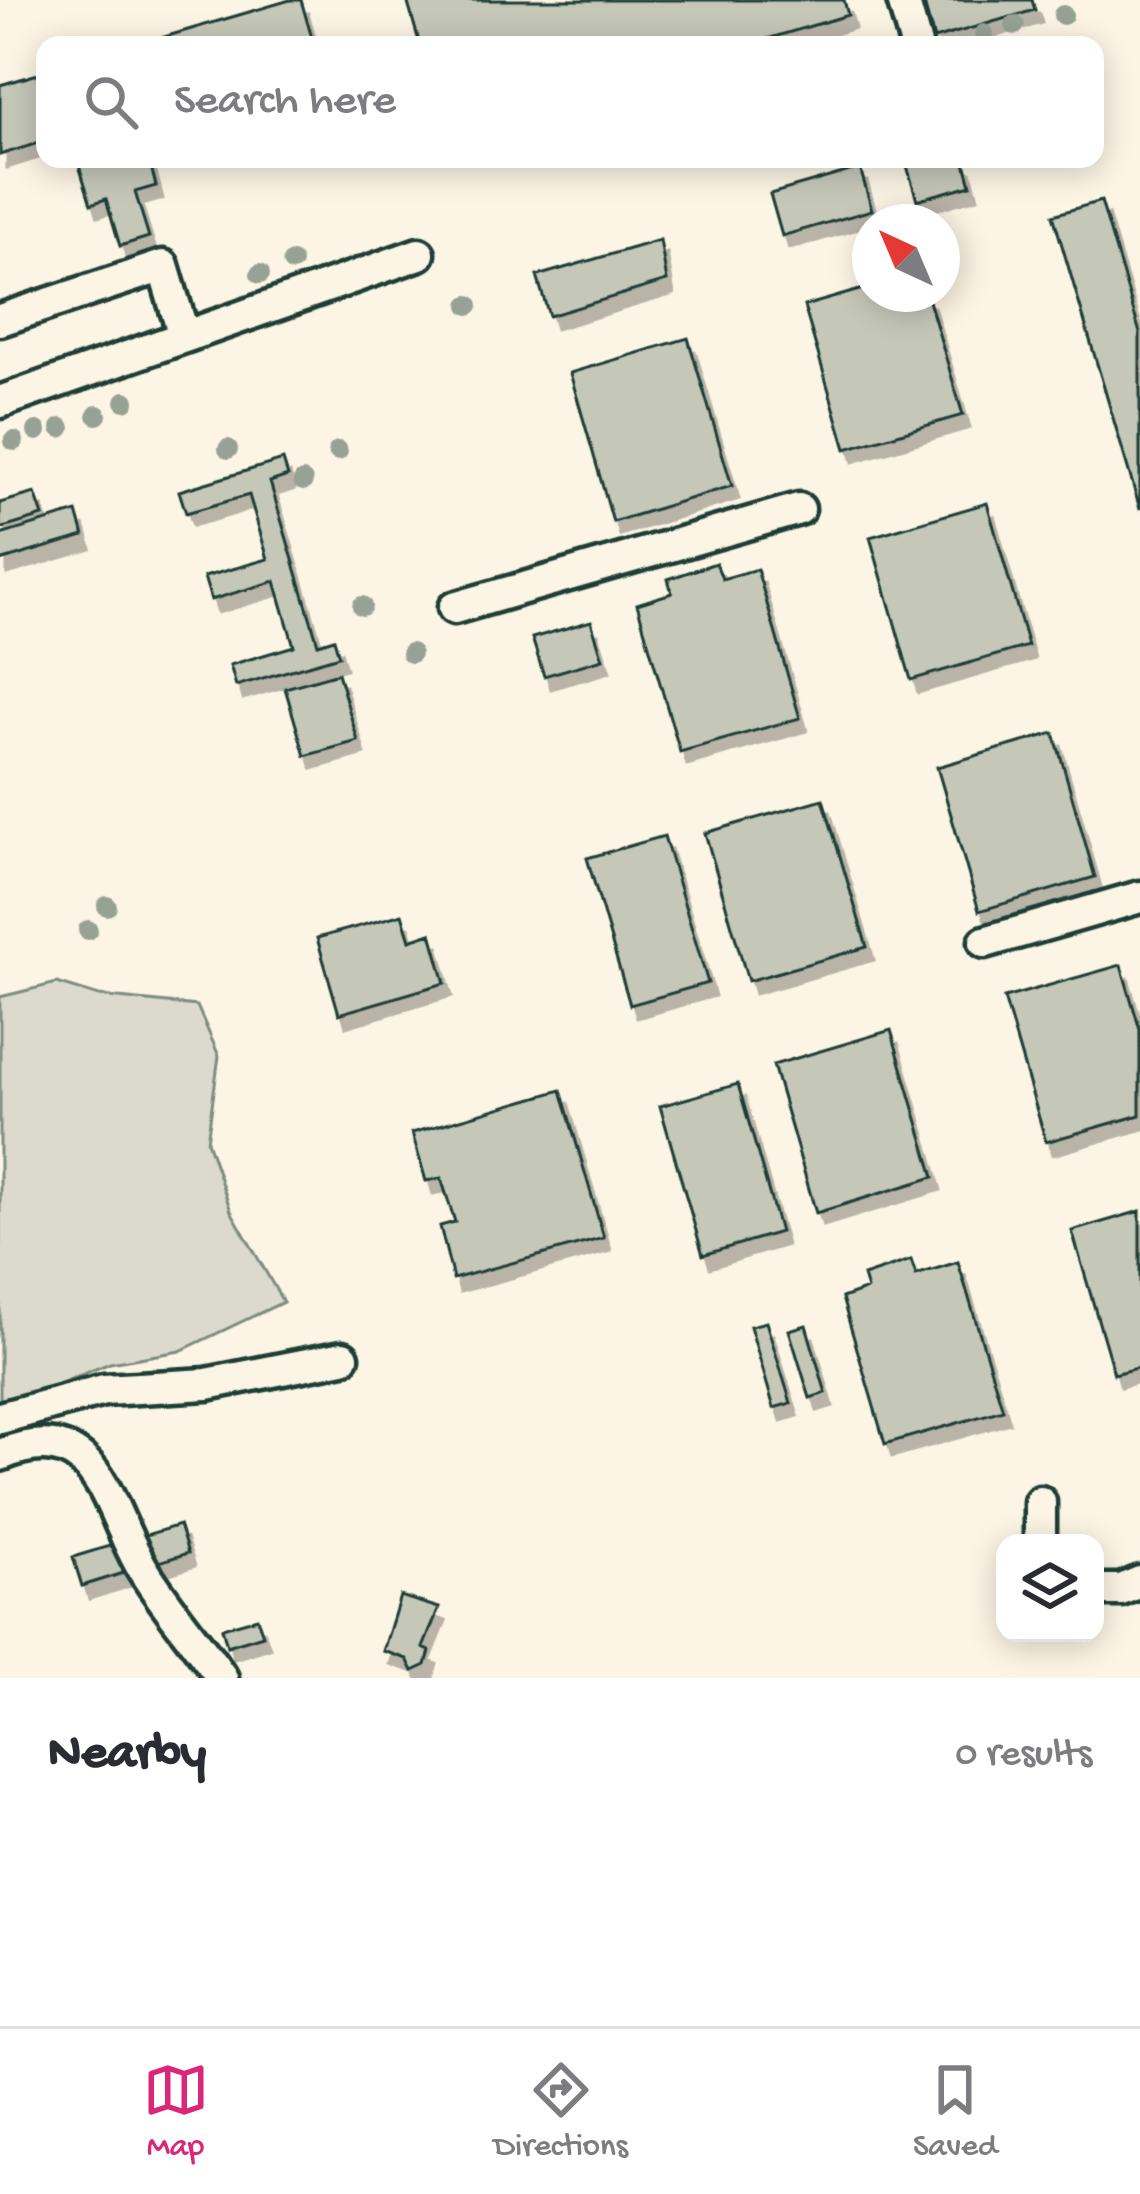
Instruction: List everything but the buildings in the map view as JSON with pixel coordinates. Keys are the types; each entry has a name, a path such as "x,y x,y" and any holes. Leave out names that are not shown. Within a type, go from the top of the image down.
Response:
{"lane":[{"path":"902,0 913,36"},
{"path":"0,402 419,254"},
{"path":"0,320 163,266 184,336"},
{"path":"454,608 799,509"},
{"path":"985,942 1140,897"},
{"path":"0,1418 104,1390 207,1384 343,1357"},
{"path":"0,1455 39,1445 65,1447 96,1472 141,1568 222,1678"},
{"path":"1040,1502 1040,1534"},
{"path":"1104,1588 1140,1582"}],"shaded area":[{"path":"57,983 99,996 197,1006 219,1056 207,1141 231,1211 283,1302 180,1351 110,1363 0,1408 0,997"}]}
